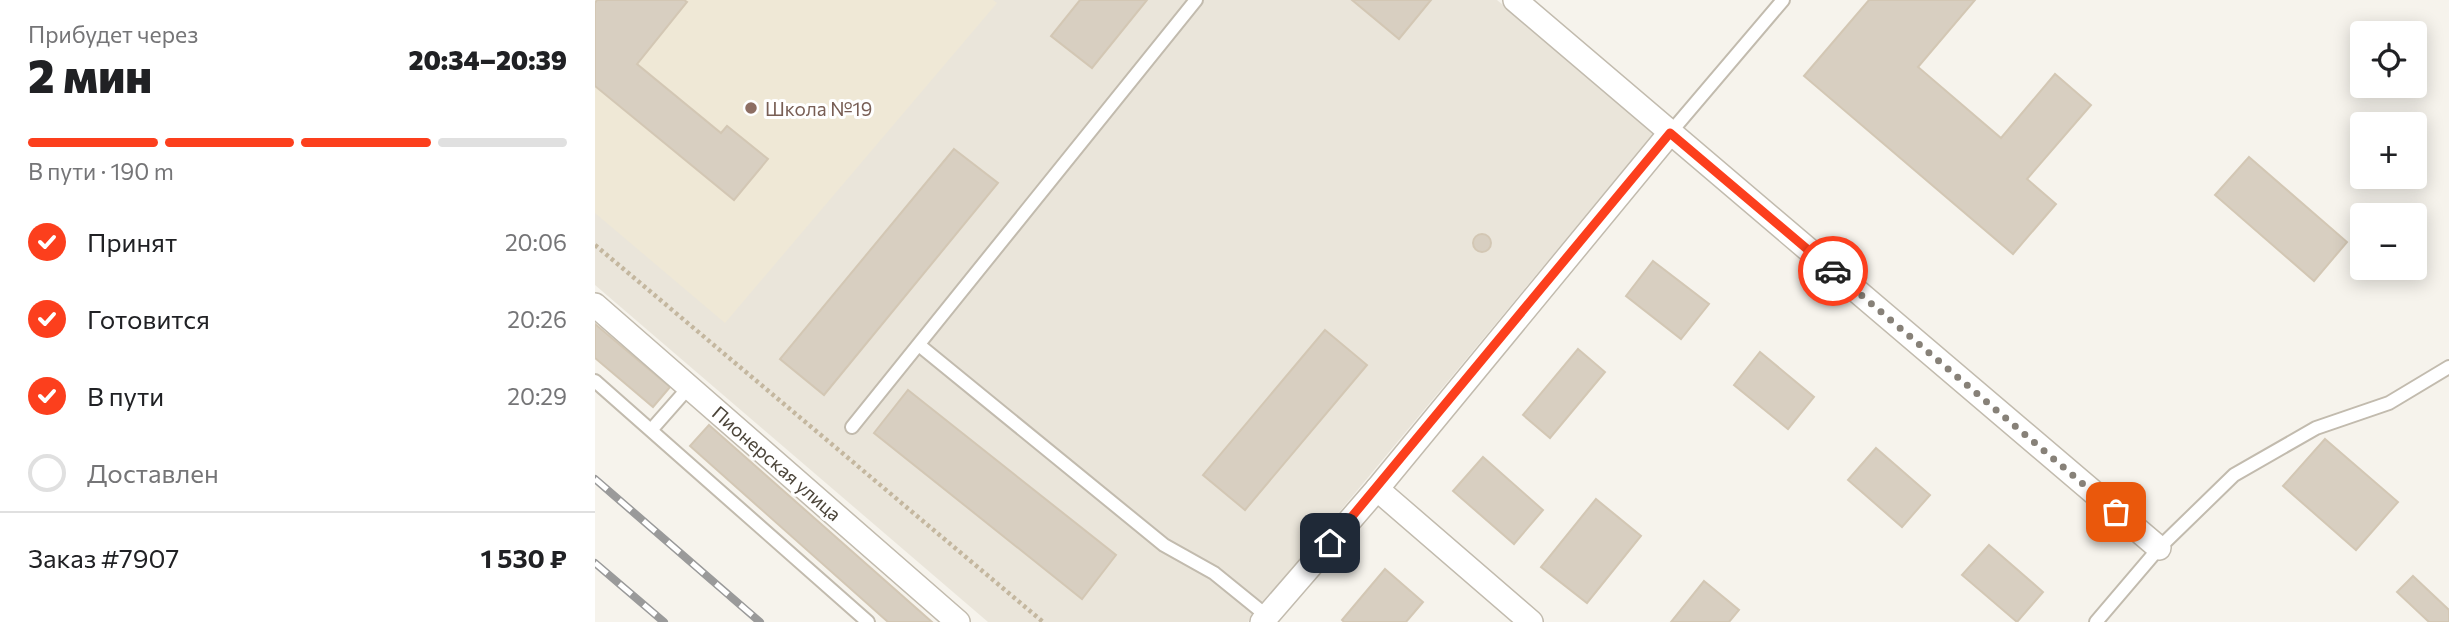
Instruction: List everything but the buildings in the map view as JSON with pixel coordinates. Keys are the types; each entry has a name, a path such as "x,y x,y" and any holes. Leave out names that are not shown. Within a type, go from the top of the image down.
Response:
{"street":[{"path":"1515,0 2159,548"},
{"path":"1265,619 1377,489 1670,133"},
{"name":"Пионерская улица","path":"595,305 958,622"},
{"path":"1377,489 1531,622"}],"lane":[{"path":"852,426 1195,0"},
{"path":"1670,133 1783,0"},
{"path":"919,345 1164,545 1214,573 1265,619"},
{"path":"2096,622 2159,548 2234,475 2316,428 2389,402 2449,367"},
{"path":"595,381 868,622"},
{"path":"652,429 689,387"}],"path":[{"path":"595,245 1043,622"}],"shaded area":[{"path":"595,0 1497,0 1654,133 1248,622 988,622 595,285"},
{"name":"Школа №19","path":"595,0 993,0 997,3 725,323 595,213"}],"railway":[{"path":"595,479 760,622"},
{"path":"595,563 664,622"}],"way so far":[{"path":"1833,271 2116,512"}],"place":[{"name":"Школа №19","path":"751,108"}],"route":[{"path":"1330,543 1670,133 1833,271"}]}
